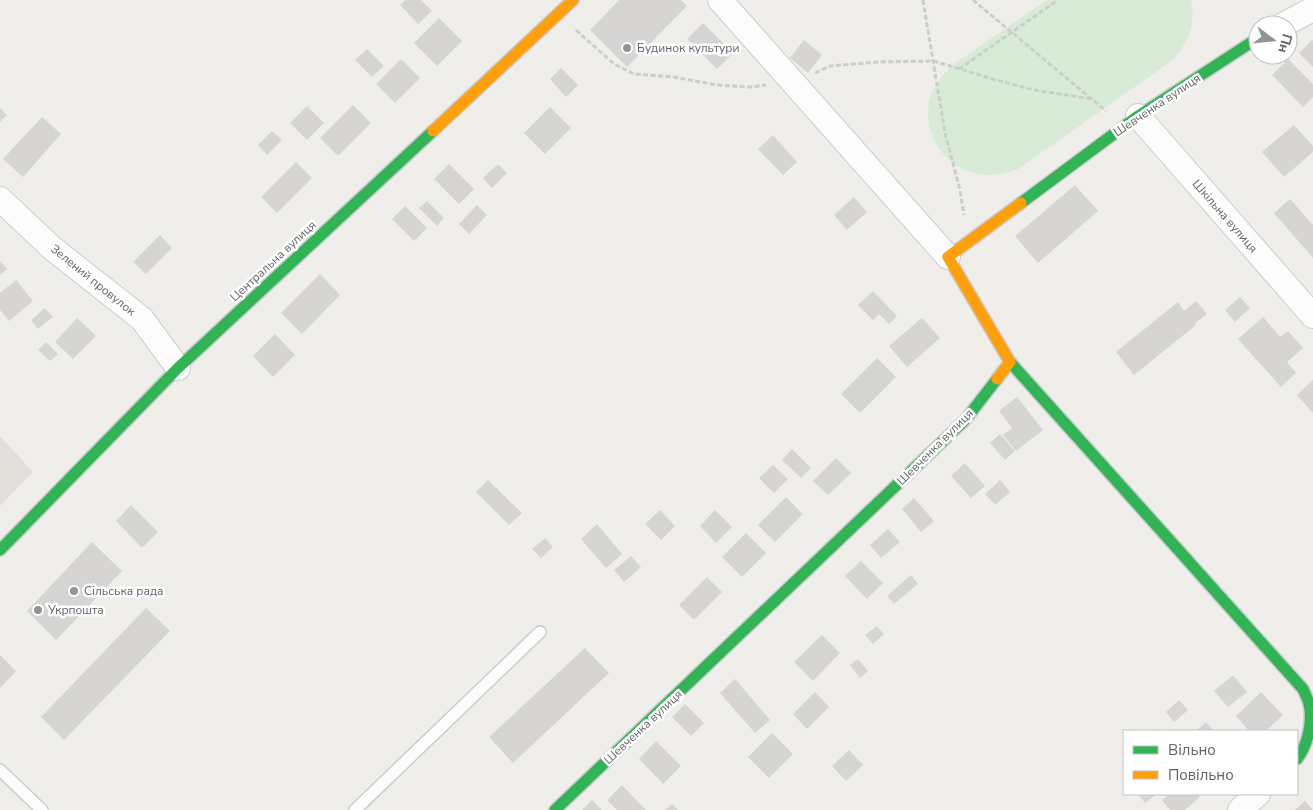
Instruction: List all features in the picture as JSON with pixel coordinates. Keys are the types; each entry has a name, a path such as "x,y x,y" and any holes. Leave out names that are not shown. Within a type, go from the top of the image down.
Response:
{"street":[{"name":"Центральна вулиця","path":"0,550 178,368 572,0"},
{"path":"720,0 948,257 1010,362 1303,689 1310,705 1311,721 1307,740 1298,758"},
{"path":"1298,17 1313,9"},
{"name":"Шевченка вулиця","path":"948,257 1131,121 1248,45"},
{"name":"Шкільна вулиця","path":"1131,121 1313,316"},
{"name":"Зелений провулок","path":"0,199 52,248 142,319 178,368"},
{"name":"Шевченка вулиця","path":"555,810 966,419 1010,362"}],"lane":[{"path":"354,810 540,632"},
{"path":"0,770 42,810"}],"path":[{"path":"923,0 945,133 960,190 969,241"},
{"path":"973,0 1092,99 1131,121"},
{"path":"959,68 1058,0"},
{"path":"559,13 614,64 634,74 674,77 717,85 750,87 793,82 830,66 878,62 934,61 1034,90 1092,99"}],"shaded area":[{"path":"0,436 33,472 0,506"}],"green space":[{"path":"1047,0 1191,0 1192,25 1187,39 1173,60 1018,169 991,175 976,174 962,169 941,151 933,139 929,125 928,110 933,90 942,77 957,62"}],"building":[{"path":"405,0 421,0 432,11 418,24 400,5"},
{"name":"Будинок культури","path":"619,0 681,0 687,6 627,67 590,30"},
{"path":"439,18 462,41 437,66 414,43"},
{"path":"703,23 733,53 717,69 687,39"},
{"path":"804,40 822,55 808,73 790,58"},
{"path":"1313,41 1313,67 1299,53"},
{"path":"367,49 384,66 372,77 355,60"},
{"path":"401,59 420,78 395,103 376,84"},
{"path":"1282,65 1294,65 1313,84 1313,97 1303,107 1272,75"},
{"path":"561,68 578,85 566,97 550,79"},
{"path":"353,105 371,123 338,156 320,138"},
{"path":"307,106 324,123 307,140 290,123"},
{"path":"550,107 571,128 545,154 524,133"},
{"path":"0,108 7,115 0,122"},
{"path":"42,117 61,134 23,177 3,159"},
{"path":"1294,125 1313,146 1313,152 1284,177 1262,152"},
{"path":"272,131 282,140 267,155 258,145"},
{"path":"773,135 797,162 783,175 758,149"},
{"path":"296,162 312,178 277,213 261,197"},
{"path":"449,164 474,189 459,204 434,179"},
{"path":"498,164 507,173 492,188 483,178"},
{"path":"1075,185 1098,211 1038,263 1015,236"},
{"path":"854,197 867,212 847,230 834,215"},
{"path":"1290,199 1313,225 1313,258 1274,213"},
{"path":"427,201 444,218 437,226 419,208"},
{"path":"477,205 487,215 469,234 459,224"},
{"path":"405,206 427,228 414,241 392,219"},
{"path":"160,235 172,248 146,274 133,262"},
{"path":"0,261 7,269 0,275"},
{"path":"320,274 340,295 302,334 281,313"},
{"path":"16,280 33,301 9,321 0,310 0,293"},
{"path":"873,291 897,316 889,324 879,314 873,320 858,305"},
{"path":"1240,297 1250,308 1235,322 1225,310"},
{"path":"1196,301 1207,314 1134,375 1116,352 1178,302 1184,311"},
{"path":"45,308 53,317 38,329 31,320"},
{"path":"1263,317 1280,337 1288,331 1303,348 1287,362 1296,373 1281,387 1238,339"},
{"path":"77,318 96,336 73,359 55,342"},
{"path":"922,318 940,338 907,367 889,346"},
{"path":"275,334 295,355 273,377 253,356"},
{"path":"46,342 58,354 50,361 38,350"},
{"path":"877,358 896,377 860,413 841,394"},
{"path":"1313,380 1313,413 1297,395"},
{"path":"1017,397 1043,430 1016,451 1003,435 1012,428 999,411"},
{"path":"1000,434 1015,451 1005,460 990,443"},
{"path":"792,449 811,468 801,478 782,460"},
{"path":"836,458 851,473 828,495 813,481"},
{"path":"965,463 985,486 971,498 951,476"},
{"path":"773,465 788,479 774,493 759,478"},
{"path":"488,480 522,513 509,525 476,492"},
{"path":"1000,480 1010,492 995,505 985,494"},
{"path":"786,497 803,514 775,542 758,525"},
{"path":"914,498 934,521 921,532 902,509"},
{"path":"131,505 158,532 142,548 116,521"},
{"path":"660,510 675,526 661,540 645,524"},
{"path":"715,510 732,527 716,543 700,526"},
{"path":"597,524 622,554 606,568 581,539"},
{"path":"888,529 900,542 881,558 870,545"},
{"path":"746,533 766,553 742,577 722,557"},
{"path":"545,538 553,547 541,558 532,549"},
{"name":"Сільська рада","path":"92,542 122,571 56,640 27,611"},
{"path":"631,556 641,567 624,582 614,570"},
{"path":"861,561 883,583 867,599 845,576"},
{"path":"911,575 918,584 894,604 887,596"},
{"path":"707,577 722,592 694,620 679,605"},
{"path":"146,608 170,631 64,740 41,717"},
{"path":"877,626 884,634 873,644 865,635"},
{"path":"822,635 840,653 813,681 794,662"},
{"path":"585,648 609,673 513,763 489,737"},
{"path":"0,655 16,671 0,688"},
{"path":"858,659 868,671 860,678 850,665"},
{"path":"1233,675 1247,692 1228,707 1214,691"},
{"path":"735,679 770,720 755,733 720,693"},
{"path":"815,692 829,707 807,729 793,714"},
{"path":"1261,692 1283,715 1267,730 1248,730 1236,716"},
{"path":"1179,700 1188,710 1174,722 1166,712"},
{"path":"685,704 704,723 691,736 672,717"},
{"path":"1206,722 1213,730 1197,730"},
{"path":"772,733 793,754 769,778 748,757"},
{"path":"656,741 681,766 663,784 639,759"},
{"path":"849,750 863,765 846,781 832,766"},
{"path":"622,785 646,810 617,810 607,800"},
{"path":"1139,795 1156,795 1145,803"},
{"path":"1168,795 1198,795 1200,797 1185,810 1170,810 1162,800"},
{"path":"592,800 602,810 582,810"},
{"path":"1305,801 1313,810 1295,810"},
{"path":"672,804 678,810 665,810"}],"traffic: fast":[{"path":"1021,203 1138,116 1248,44"},
{"path":"0,550 178,368 433,131"},
{"path":"1010,362 1303,689 1309,704 1310,725 1307,740 1298,758"},
{"path":"555,810 966,419 997,379"}],"traffic: slow":[{"path":"433,131 573,0"},
{"path":"997,379 1010,362 948,257 1021,203"}],"place":[{"name":"Будинок культури","path":"627,48"},
{"name":"Сільська рада","path":"74,591"},
{"name":"Укрпошта","path":"38,610"}]}
